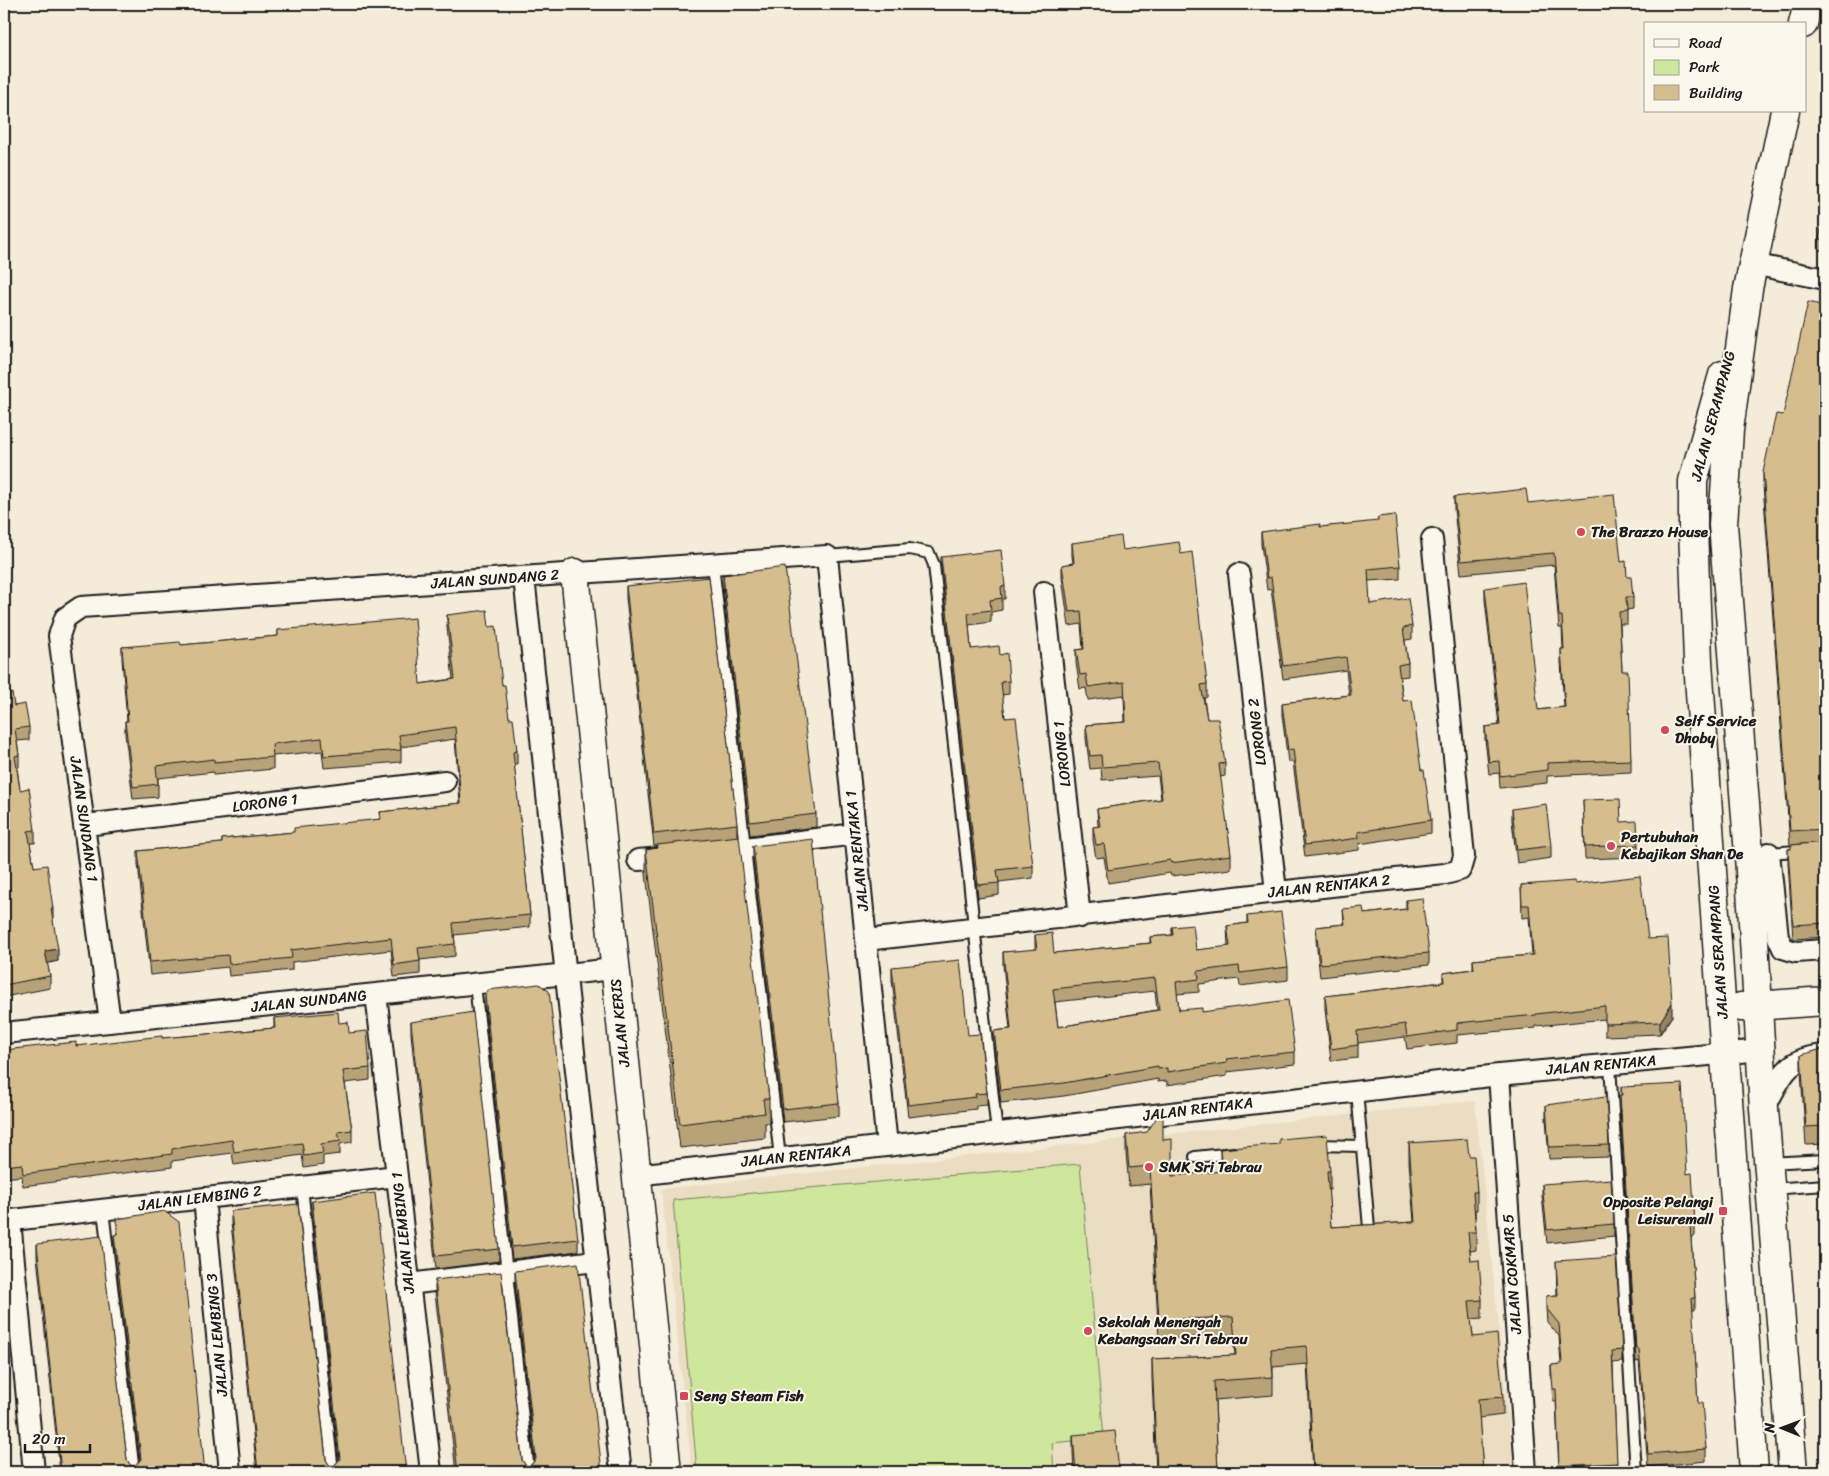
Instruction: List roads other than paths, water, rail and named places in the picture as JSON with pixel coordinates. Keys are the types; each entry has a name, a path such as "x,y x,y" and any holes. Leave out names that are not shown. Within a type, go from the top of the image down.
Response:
{"main road":[{"path":"1804,22 1808,4"},
{"name":"JALAN SERAMPANG","path":"1785,112 1751,276 1729,430 1723,525 1764,1109 1793,1472"},
{"name":"JALAN SERAMPANG","path":"1751,276 1694,480 1693,528 1699,670 1754,1472"},
{"name":"JALAN KERIS","path":"575,573 614,969 667,1472"},
{"path":"1722,1009 1825,1001"}],"street":[{"path":"1751,276 1825,279"},
{"name":"JALAN RENTAKA 2","path":"866,940 1080,917 1276,891 1445,874 1460,870 1464,856 1432,539"},
{"name":"JALAN SUNDANG 2","path":"65,618 81,607 827,556"},
{"name":"JALAN RENTAKA 1","path":"827,556 887,1146"},
{"name":"LORONG 2","path":"1239,574 1276,891"},
{"path":"524,577 567,974 595,1261 621,1472"},
{"name":"LORONG 1","path":"1044,592 1080,917"},
{"name":"JALAN SUNDANG 1","path":"65,618 59,636 86,825 110,1022"},
{"name":"LORONG 1","path":"86,825 445,781"},
{"path":"638,860 855,834"},
{"path":"1769,853 1778,937 1783,948 1796,952 1825,950"},
{"name":"JALAN SUNDANG","path":"4,1033 614,969"},
{"name":"JALAN LEMBING 1","path":"376,994 431,1472"},
{"name":"JALAN RENTAKA","path":"636,1174 1499,1075 1761,1050"},
{"path":"1764,1109 1784,1073 1793,1062 1807,1056 1825,1055"},
{"name":"JALAN COKMAR 5","path":"1499,1075 1526,1472"},
{"name":"JALAN LEMBING 2","path":"7,1221 397,1176"},
{"name":"JALAN LEMBING 3","path":"204,1198 230,1472"},
{"path":"7,1221 34,1472"},
{"path":"409,1284 506,1270 595,1261"}],"lane":[{"name":"JALAN SUNDANG 2","path":"827,556 910,549 929,553 934,565 974,928"},
{"path":"713,564 780,1158"},
{"path":"1769,853 1825,849"},
{"path":"974,928 997,1133"},
{"path":"475,984 529,1472"},
{"path":"1610,1065 1636,1472"},
{"path":"1357,1091 1369,1228"},
{"path":"1309,1145 1362,1146"},
{"path":"1195,1157 1246,1151"},
{"path":"1770,1176 1825,1160"},
{"path":"1770,1176 1825,1184 1825,1190"},
{"path":"302,1187 333,1472"},
{"path":"103,1210 134,1472"}],"place":[{"name":"The Brazzo House","path":"1581,532"},
{"name":"Self Service Dhoby","path":"1665,730"},
{"name":"Pertubuhan Kebajikan Shan De","path":"1611,846"},
{"name":"SMK Sri Tebrau","path":"1149,1167"},
{"name":"Opposite Pelangi Leisuremall","path":"1723,1211"},
{"name":"Sekolah Menengah Kebangsaan Sri Tebrau","path":"1088,1331"},
{"name":"Seng Steam Fish","path":"684,1396"}]}
